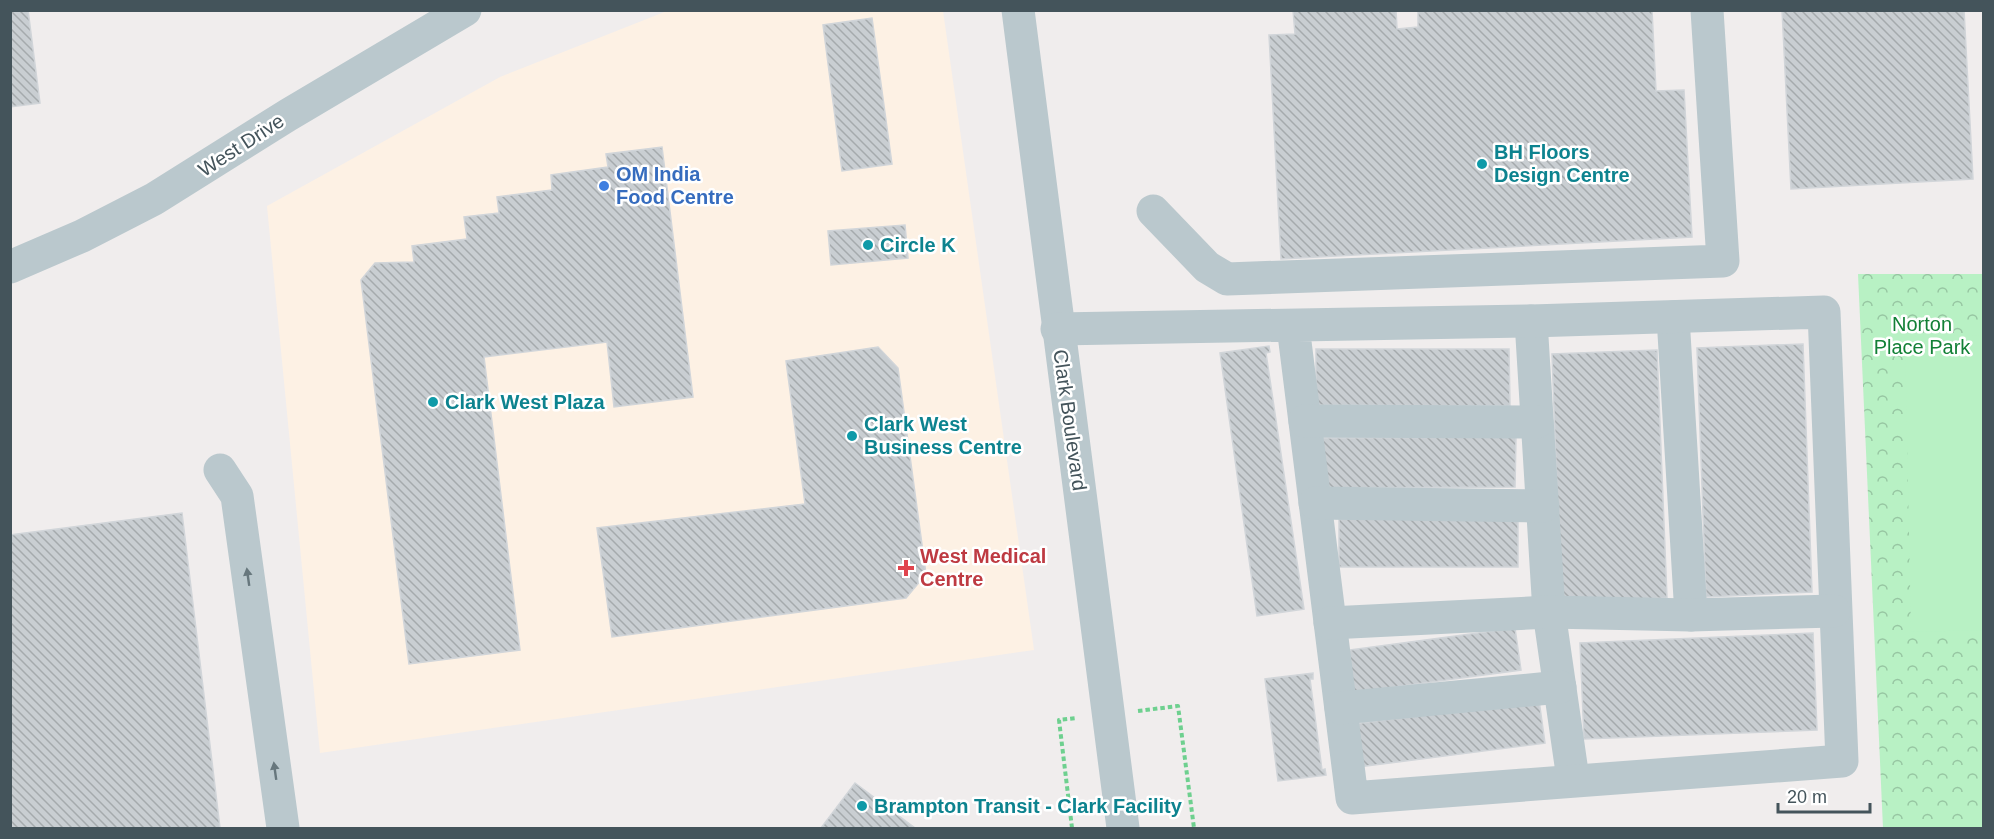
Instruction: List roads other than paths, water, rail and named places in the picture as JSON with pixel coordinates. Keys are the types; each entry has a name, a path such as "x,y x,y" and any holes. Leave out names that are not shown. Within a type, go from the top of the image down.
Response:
{"street":[{"name":"West Drive","path":"10,267 82,236 154,199 288,115 465,10"},
{"name":"Clark Boulevard","path":"1018,10 1057,329 1123,828"},
{"path":"1153,211 1206,267 1227,279 1723,261 1707,10"},
{"path":"1057,329 1531,321 1824,312 1834,611 1842,761 1573,779 1352,798 1293,326"},
{"path":"1673,317 1691,615"},
{"path":"1531,321 1549,612 1573,779"},
{"path":"1305,422 1537,422"},
{"path":"220,470 237,496 283,828"},
{"path":"1315,503 1543,506"},
{"path":"1330,623 1549,612 1691,615 1834,611"},
{"path":"1341,708 1560,687"}],"place":[{"name":"BH Floors Design Centre","path":"1482,164"},
{"name":"OM India Food Centre","path":"604,186"},
{"name":"Circle K","path":"868,245"},
{"name":"Clark West Plaza","path":"433,402"},
{"name":"Clark West Business Centre","path":"852,436"},
{"name":"West Medical Centre","path":"906,568"},
{"name":"Brampton Transit - Clark Facility","path":"862,806"}],"park label":[{"name":"Norton Place Park","path":"1922,336"}]}
